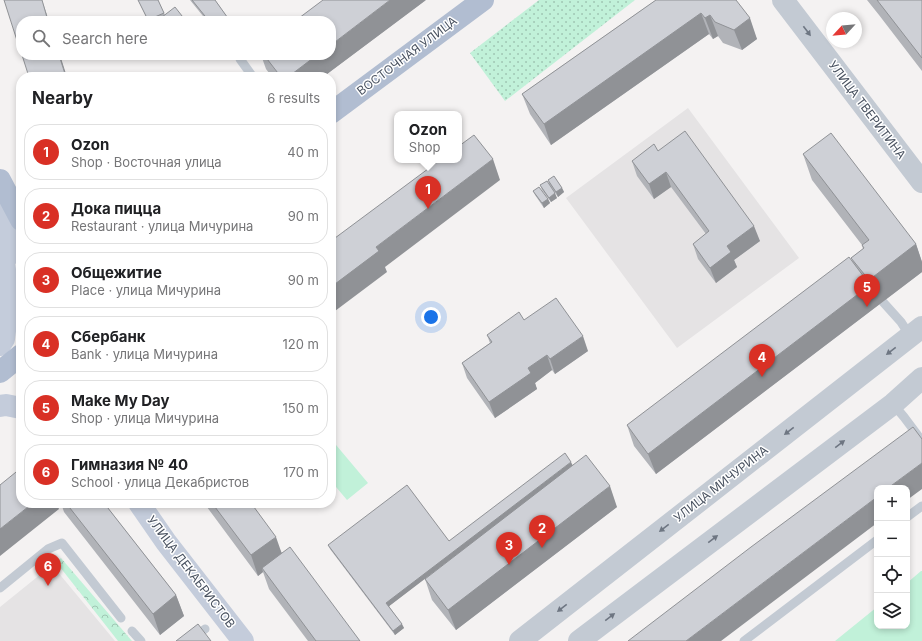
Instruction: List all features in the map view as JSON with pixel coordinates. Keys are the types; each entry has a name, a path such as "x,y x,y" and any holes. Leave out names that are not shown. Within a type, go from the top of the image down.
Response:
{"main road":[{"name":"ВОСТОЧНАЯ УЛИЦА","path":"336,109 483,0"},
{"path":"0,181 16,211"},
{"path":"0,181 16,237"},
{"path":"0,232 7,285 6,322 4,338 0,345"},
{"path":"0,372 16,359"},
{"path":"0,406 6,405 16,407"},
{"name":"УЛИЦА ДЕКАБРИСТОВ","path":"142,508 166,542 243,641"}],"street":[{"name":"УЛИЦА ТВЕРИТИНА","path":"789,2 922,182"},
{"name":"УЛИЦА МИЧУРИНА","path":"520,641 916,331"},
{"path":"579,641 893,404 922,378"}],"lane":[{"path":"241,60 249,72"},
{"path":"883,302 900,322 916,331"},
{"path":"893,404 922,441"},
{"path":"910,515 922,506"},
{"path":"744,641 874,542"},
{"path":"0,588 48,549 62,543 121,618"},
{"path":"189,641 205,629"},
{"path":"132,631 141,641"}],"shaded area":[{"path":"688,108 799,258 677,348 566,198"},
{"path":"52,565 115,641 0,641 0,607"}],"green space":[{"path":"539,0 635,0 505,101 470,53"},
{"path":"336,445 368,483 347,500 336,487"},
{"path":"61,558 132,641 118,641 56,562"},
{"path":"922,571 922,641 835,641 874,609 874,629 910,629 910,580"}],"building":[{"path":"4,0 42,0 47,16 16,16 16,37"},
{"path":"138,0 158,0 164,13 157,16 146,16"},
{"path":"192,0 215,0 226,16 205,16"},
{"path":"323,0 390,0 336,41 336,16 302,16"},
{"path":"656,0 736,0 750,18 734,30 715,22 710,15 705,18 701,13 544,124 522,94"},
{"path":"877,0 922,0 922,58"},
{"path":"175,7 182,16 163,16"},
{"path":"24,60 61,60 64,72 27,72"},
{"path":"268,60 310,60 295,72 277,72"},
{"path":"685,131 754,226 727,246 731,252 710,268 693,244 709,231 666,172 649,184 632,161 654,144 658,151"},
{"path":"831,133 916,244 869,280 851,258 864,248 862,245 869,240 803,154"},
{"path":"474,135 493,159 376,247 379,251 336,283 336,237 436,163 462,163 462,144"},
{"path":"554,176 562,188 556,192 548,180"},
{"path":"547,181 555,193 549,198 540,185"},
{"path":"539,187 548,199 542,203 533,191"},
{"path":"849,257 870,285 648,454 627,425"},
{"path":"556,298 583,336 550,359 547,355 528,368 531,373 489,402 462,363 492,342 487,335 519,312 524,320"},
{"path":"913,427 922,439 922,463 892,485 874,485 874,499 686,641 628,641 751,547"},
{"path":"565,453 571,462 386,603 402,624 393,631 328,545 407,485 449,541"},
{"path":"586,455 610,486 448,610 425,579"},
{"path":"16,472 16,508 27,508 0,529 0,485"},
{"path":"70,508 108,508 176,595 153,614"},
{"path":"216,508 255,508 276,537 251,555"},
{"path":"290,547 360,641 316,641 262,568"},
{"path":"198,624 211,641 176,641"}],"place":[{"name":"Ozon","path":"428,209"},
{"name":"Make My Day","path":"867,307"},
{"name":"Сбербанк","path":"762,377"},
{"name":"Дока пицца","path":"542,548"},
{"name":"Общежитие","path":"509,565"},
{"name":"Гимназия № 40","path":"48,586"}]}
